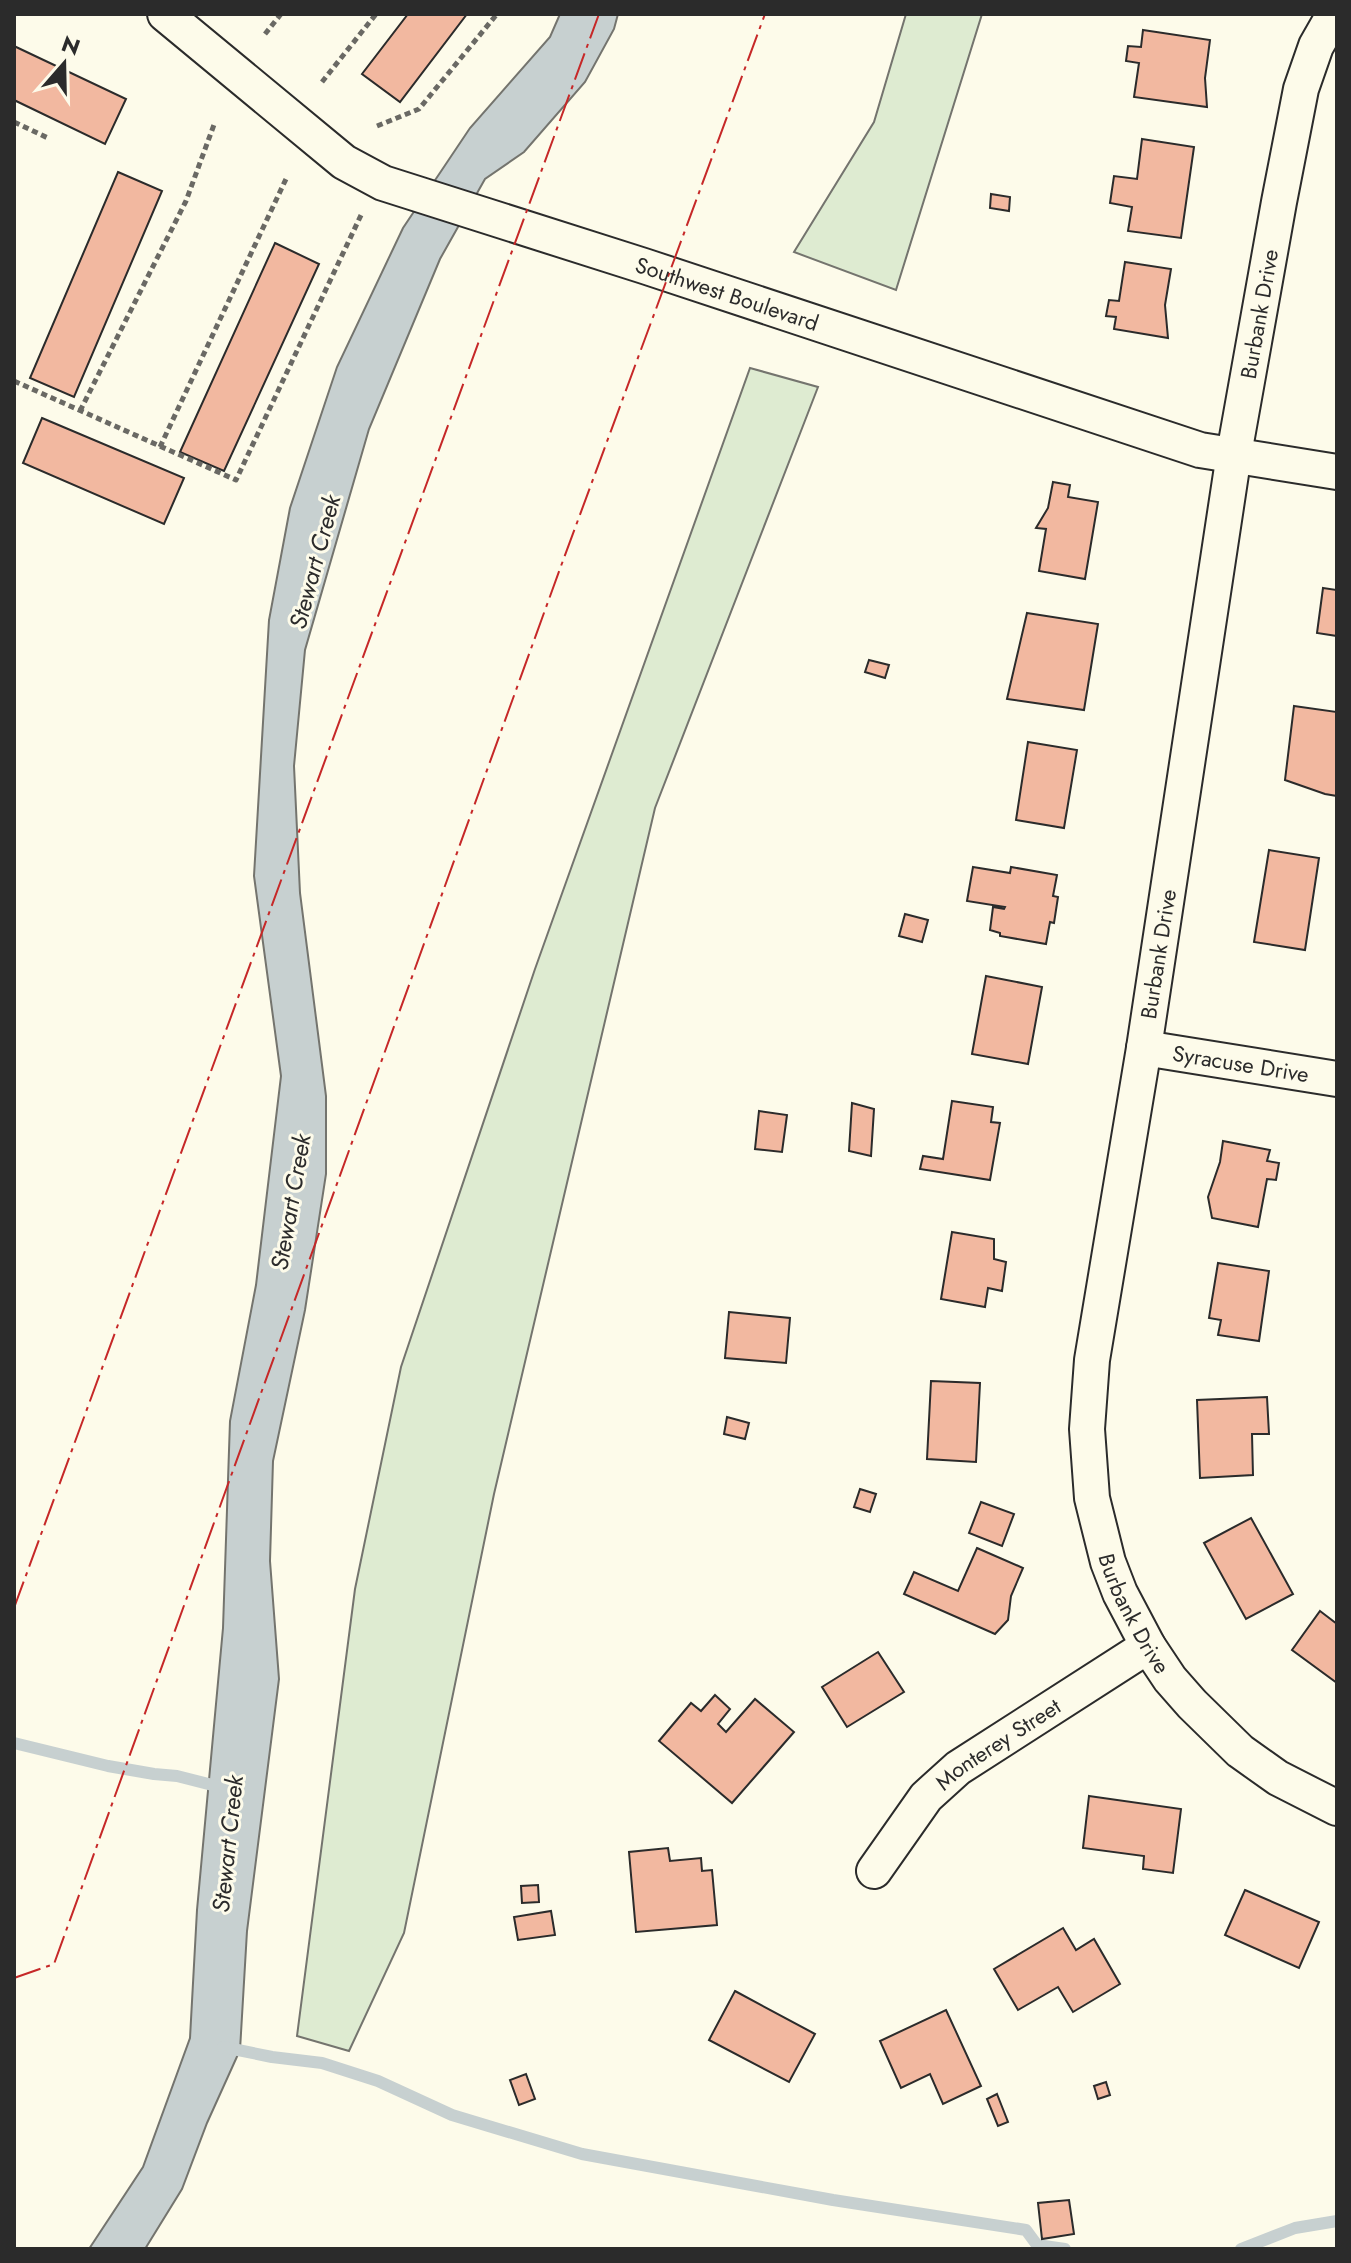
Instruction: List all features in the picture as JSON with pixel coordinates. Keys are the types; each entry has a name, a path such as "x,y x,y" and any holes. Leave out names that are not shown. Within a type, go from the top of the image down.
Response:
{"street":[{"name":"Southwest Boulevard","path":"165,14 344,162 374,194 484,215 1200,450 1337,472"},
{"name":"Burbank Drive","path":"1337,14 1316,46 1301,89 1234,454 1144,1048 1092,1360 1087,1429 1092,1498 1108,1562 1120,1593 1148,1646 1170,1679 1240,1751 1278,1778 1337,1808"},
{"name":"Syracuse Drive","path":"1144,1048 1337,1079"},
{"name":"Monterey Street","path":"874,1871 926,1797 958,1768 1148,1646"}],"path":[{"path":"265,34 281,14"},
{"path":"322,82 376,14"},
{"path":"377,126 419,109 497,14"},
{"path":"14,122 50,139"},
{"path":"80,411 186,201 215,122"},
{"path":"160,447 286,179"},
{"path":"14,381 236,480 374,194"}],"green space":[{"path":"906,14 982,14 896,290 794,252 874,122"},
{"path":"750,368 818,387 655,808 494,1494 404,1933 349,2051 297,2036 355,1589 401,1367 535,969"}],"water":[{"name":"Stewart Creek","path":"560,14 618,14 614,29 585,82 524,152 485,179 440,259 369,429 305,650 294,766 300,893 326,1096 326,1174 305,1310 273,1461 270,1561 279,1679 247,1931 240,2050 182,2189 145,2249 89,2249 143,2167 190,2038 197,1910 223,1628 230,1421 256,1285 281,1076 254,876 269,620 290,508 337,367 403,228 470,128 550,37"}],"building":[{"path":"408,14 467,14 400,102 362,74"},
{"path":"1143,30 1210,40 1205,78 1207,107 1134,97 1139,63 1126,61 1128,46 1141,47"},
{"path":"14,46 126,99 105,144 14,100"},
{"path":"1142,139 1194,147 1181,238 1128,231 1132,207 1110,203 1114,176 1137,179"},
{"path":"118,172 162,191 74,397 30,378"},
{"path":"991,194 1010,197 1009,211 990,208"},
{"path":"275,243 319,264 224,471 180,452"},
{"path":"1125,262 1171,269 1165,305 1168,338 1114,329 1116,317 1106,316 1109,300 1119,301"},
{"path":"42,418 184,478 164,524 23,463"},
{"path":"1053,482 1070,485 1068,497 1098,502 1085,579 1039,571 1046,529 1036,528 1048,508"},
{"path":"1323,588 1337,590 1337,636 1317,633"},
{"path":"1027,613 1098,624 1084,710 1007,699"},
{"path":"869,660 889,665 885,678 865,672"},
{"path":"1294,706 1337,712 1337,796 1285,780"},
{"path":"1028,742 1077,750 1064,828 1016,820"},
{"path":"1269,850 1319,858 1305,950 1254,942"},
{"path":"973,867 1010,873 1011,867 1057,875 1053,896 1058,897 1054,923 1050,922 1046,944 1000,936 1000,933 990,930 993,907 1005,907 967,901"},
{"path":"905,914 928,920 922,942 899,936"},
{"path":"986,976 1042,987 1028,1064 972,1054"},
{"path":"952,1101 993,1107 991,1122 1000,1123 990,1180 920,1169 923,1156 943,1159"},
{"path":"852,1103 874,1109 871,1156 849,1151"},
{"path":"759,1111 787,1115 782,1152 755,1149"},
{"path":"1223,1141 1270,1150 1267,1161 1279,1163 1276,1180 1267,1179 1258,1227 1212,1218 1208,1197 1220,1162"},
{"path":"952,1232 994,1239 994,1259 1006,1262 1002,1291 988,1288 985,1307 941,1299"},
{"path":"1218,1263 1269,1271 1259,1341 1218,1335 1221,1320 1209,1318"},
{"path":"729,1312 790,1318 786,1363 725,1358"},
{"path":"931,1381 980,1383 976,1462 927,1459"},
{"path":"1267,1397 1269,1434 1252,1434 1253,1475 1200,1478 1197,1400"},
{"path":"727,1417 749,1423 745,1439 724,1434"},
{"path":"860,1489 876,1494 870,1512 854,1507"},
{"path":"981,1502 1014,1514 1002,1546 969,1533"},
{"path":"1251,1518 1293,1594 1246,1619 1204,1543"},
{"path":"977,1548 1023,1568 1011,1596 1008,1620 995,1634 904,1594 914,1572 958,1591"},
{"path":"1320,1611 1337,1624 1337,1683 1292,1650"},
{"path":"878,1652 904,1692 847,1727 822,1687"},
{"path":"715,1695 730,1709 718,1724 726,1732 755,1699 794,1732 732,1803 659,1741 691,1703 701,1711"},
{"path":"1089,1796 1181,1809 1173,1873 1143,1869 1144,1856 1083,1848"},
{"path":"668,1848 670,1861 701,1858 702,1871 712,1870 717,1925 636,1932 629,1852"},
{"path":"538,1885 539,1902 522,1903 521,1886"},
{"path":"1245,1890 1319,1922 1299,1968 1225,1935"},
{"path":"551,1911 555,1935 518,1940 514,1917"},
{"path":"1063,1928 1076,1950 1094,1939 1120,1984 1073,2012 1058,1987 1018,2010 994,1969"},
{"path":"735,1991 815,2034 789,2082 709,2040"},
{"path":"946,2010 981,2086 943,2104 930,2074 901,2088 880,2041"},
{"path":"526,2074 535,2099 519,2105 510,2080"},
{"path":"1106,2082 1110,2095 1098,2099 1094,2086"},
{"path":"997,2094 1008,2122 998,2126 987,2099"},
{"path":"1069,2200 1074,2234 1042,2239 1038,2203"}],"waterway":[{"name":"Stewart Creek","path":"14,1743 108,1766 177,1776 224,1788"},
{"path":"223,2047 322,2063 378,2081 452,2115 582,2154 833,2200 1026,2230 1037,2245 1065,2249"},
{"path":"1241,2249 1295,2228 1337,2221"}],"power":[{"path":"14,1608 599,14"},
{"path":"14,1978 54,1964 561,566 765,14"}]}
